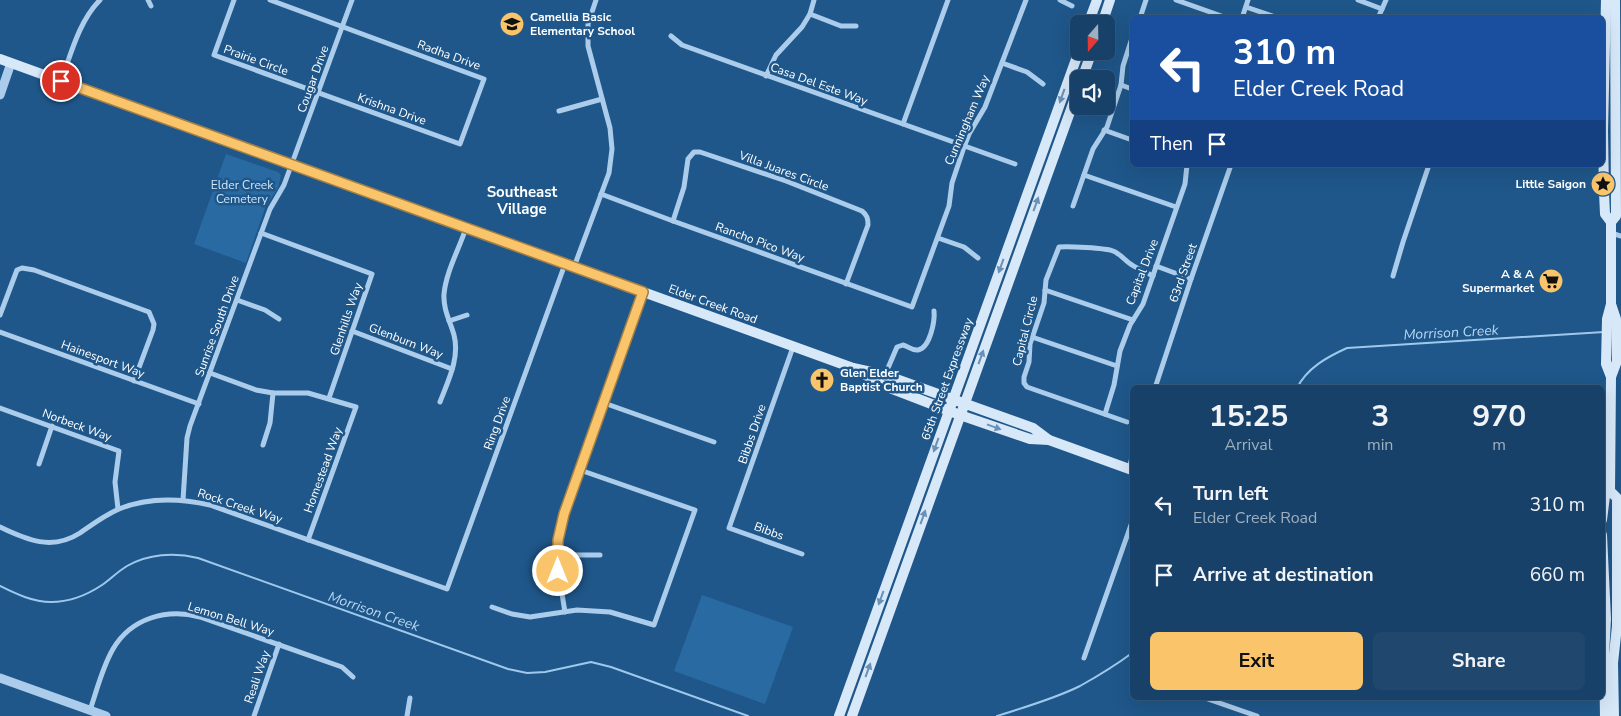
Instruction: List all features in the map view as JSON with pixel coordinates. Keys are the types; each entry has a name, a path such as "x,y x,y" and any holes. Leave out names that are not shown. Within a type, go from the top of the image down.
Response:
{"main road":[{"path":"1091,15 1097,0"},
{"path":"1105,15 1110,0"},
{"path":"1606,0 1605,78 1619,78"},
{"path":"1605,496 1610,491 1611,377 1617,362 1611,342 1611,304 1616,216 1614,136 1619,78 1615,0"},
{"name":"Elder Creek Road","path":"0,59 853,368 885,375 1033,428 1049,440"},
{"name":"65th Street Expressway","path":"839,716 1075,60"},
{"name":"65th Street Expressway","path":"852,716 1070,112"},
{"path":"1604,167 1605,214 1614,230"},
{"name":"Elder Creek Road","path":"853,368 882,385 960,415 1030,439 1049,440 1130,469"},
{"path":"1610,491 1617,498 1618,651 1613,663 1618,698 1614,716"},
{"path":"1605,632 1618,639"},
{"path":"1605,646 1618,651"},
{"path":"1605,700 1605,716"}],"street":[{"path":"61,81 82,26 91,10 100,0"},
{"path":"148,0 150,6"},
{"name":"Prairie Circle","path":"234,0 214,55 318,93"},
{"path":"270,0 342,27"},
{"name":"Cougar Drive","path":"292,165 352,0"},
{"name":"Ring Drive","path":"447,589 570,265 609,172 612,149 610,128 588,46 588,24 596,0"},
{"path":"766,76 776,55 795,36 810,14 814,0"},
{"path":"903,124 948,0"},
{"name":"Cunningham Way","path":"912,307 950,206 952,183 964,146 985,107 1026,0"},
{"path":"1060,0 1072,6"},
{"path":"1141,15 1146,0"},
{"path":"1176,0 1218,15"},
{"path":"1196,7 1199,0"},
{"path":"1243,15 1248,0"},
{"path":"1358,0 1382,9"},
{"path":"1379,15 1386,0"},
{"path":"1246,7 1269,15"},
{"path":"810,14 842,26 856,26"},
{"name":"Radha Drive","path":"342,27 484,78 460,144"},
{"name":"Casa Del Este Way","path":"670,36 682,45 1015,164"},
{"path":"1073,206 1093,149 1104,130 1121,85 1123,66 1130,44"},
{"path":"0,95 11,63"},
{"path":"1002,63 1027,72 1043,84"},
{"path":"1121,85 1130,88"},
{"name":"Krishna Drive","path":"318,93 460,144"},
{"path":"559,110 602,99"},
{"path":"1104,130 1130,139"},
{"path":"1605,132 1614,136"},
{"name":"Villa Juares Circle","path":"673,221 684,187 688,159 694,152 700,152 786,181 862,210 868,218 868,225 846,284"},
{"name":"Sunrise South Drive","path":"183,500 187,438 190,426 270,209 292,165"},
{"name":"Capital Drive","path":"1105,414 1114,385 1120,351 1133,320 1143,304 1186,180 1188,167"},
{"name":"63rd Street","path":"1156,385 1230,167"},
{"path":"1393,276 1428,167"},
{"path":"1084,175 1176,207"},
{"name":"Rancho Pico Way","path":"601,194 912,307"},
{"path":"440,402 452,369 455,352 455,343 444,302 445,287 466,228"},
{"name":"Glenhills Way","path":"261,233 372,274 329,398"},
{"path":"938,238 964,247 978,258"},
{"name":"Capital Circle","path":"1126,422 1027,387 1024,383 1024,377 1029,362 1028,351 1044,303 1046,280 1059,248 1069,246 1112,250 1130,265 1152,276"},
{"path":"1156,266 1191,278"},
{"path":"0,315 16,270 22,268 34,270 149,312 154,324 153,330 134,381"},
{"path":"1045,290 1133,320"},
{"path":"565,612 557,555 560,527 643,292"},
{"path":"237,300 266,310 279,319"},
{"path":"885,375 897,347 903,345 913,350 920,350 926,344 935,321 934,311"},
{"path":"449,321 467,315"},
{"name":"Glenburn Way","path":"352,331 452,369"},
{"name":"Hainesport Way","path":"0,332 199,404"},
{"path":"1032,336 1117,366"},
{"name":"Bibbs Drive","path":"729,528 794,346"},
{"path":"210,373 256,390 273,393 303,392 329,398"},
{"path":"263,445 270,423 273,393"},
{"name":"Homestead Way","path":"308,540 356,407 329,398"},
{"path":"604,403 714,442"},
{"name":"Norbeck Way","path":"0,408 119,451 115,482 118,509"},
{"path":"38,464 52,426"},
{"path":"492,607 512,614 530,617 592,610 610,612 654,625 695,510 580,470"},
{"name":"Rock Creek Way","path":"0,527 24,538 52,542 71,537 118,509 153,500 183,500 210,505 447,589"},
{"name":"Bibbs","path":"729,528 802,554"},
{"path":"1084,658 1130,528"},
{"path":"557,555 600,555"},
{"name":"Lemon Bell Way","path":"90,710 114,647 130,629 148,619 168,614 190,615 278,644 342,667 353,677"},
{"name":"Reali Way","path":"254,716 278,644"},
{"path":"0,678 106,716"},
{"path":"407,716 410,698"},
{"path":"1211,700 1258,716"}],"green space":[{"name":"Elder Creek Cemetery","path":"226,154 278,172 281,175 278,188 265,208 246,263 194,244"},
{"path":"702,595 793,627 765,704 674,671"}],"waterway":[{"name":"Morrison Creek","path":"1299,385 1318,364 1347,348 1604,332"},
{"name":"Morrison Creek","path":"0,586 18,595 38,601 64,601 90,592 135,562 161,555 189,556 508,669 527,673 545,672 591,662 611,667 748,716"},
{"name":"Morrison Creek","path":"997,716 1070,691 1130,654"}],"place":[{"name":"Camellia Basic Elementary School","path":"512,24"},
{"name":"Little Saigon","path":"1603,184"},
{"name":"A & A Supermarket","path":"1551,281"},
{"name":"Glen Elder Baptist Church","path":"822,380"}],"district":[{"name":"Southeast Village","path":"522,200"}],"route":[{"path":"61,81 643,292 560,527 557,555 558,571"}]}
